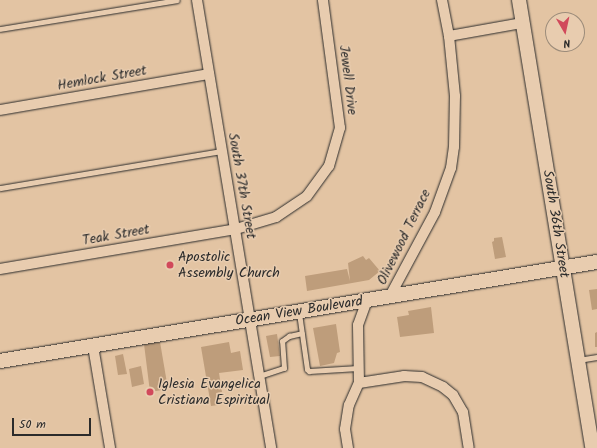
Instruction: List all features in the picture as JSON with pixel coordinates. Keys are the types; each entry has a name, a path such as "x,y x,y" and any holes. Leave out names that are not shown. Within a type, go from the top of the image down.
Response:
{"main road":[{"name":"South 36th Street","path":"519,0 592,448"},
{"name":"Ocean View Boulevard","path":"0,361 597,262"}],"street":[{"name":"South 37th Street","path":"197,0 271,448"},
{"name":"Jewell Drive","path":"236,229 276,217 298,204 323,177 334,154 340,115 324,0"},
{"name":"Olivewood Terrace","path":"390,296 435,212 451,168 454,147 455,96 449,36 442,0"},
{"path":"449,36 522,22"},
{"name":"Hemlock Street","path":"0,110 209,74"},
{"name":"Teak Street","path":"0,269 236,229"},
{"name":"Olivewood Terrace","path":"348,448 345,429 349,405 358,382 358,325 367,300"},
{"path":"93,346 110,448"},
{"path":"358,382 404,376 422,377 443,387 453,395 463,412 469,448"}],"lane":[{"path":"0,29 177,0"},
{"path":"0,188 222,151"},
{"path":"299,311 307,369 309,372 358,368"},
{"path":"259,376 284,368 282,341 289,336 302,333"},
{"path":"577,361 597,357"}],"building":[{"path":"502,237 506,257 495,259 492,242 494,241 494,238"},
{"path":"363,256 366,260 369,258 380,271 369,280 307,291 305,276 347,269 350,281 348,263"},
{"path":"597,289 597,309 592,310 589,290"},
{"path":"431,307 434,333 400,337 397,317 409,315 408,311"},
{"path":"336,324 340,352 337,353 334,363 320,366 313,328"},
{"path":"597,332 597,347 595,347 595,333"},
{"path":"277,334 280,356 270,357 266,336"},
{"path":"160,342 168,389 150,392 144,344"},
{"path":"229,342 231,353 240,351 243,370 219,373 222,392 216,393 218,405 211,406 201,347"},
{"path":"123,354 127,374 118,375 115,356"},
{"path":"141,366 144,384 132,387 129,369"}],"place":[{"name":"Apostolic Assembly Church","path":"170,265"},
{"name":"Iglesia Evangelica Cristiana Espiritual","path":"150,392"}]}
